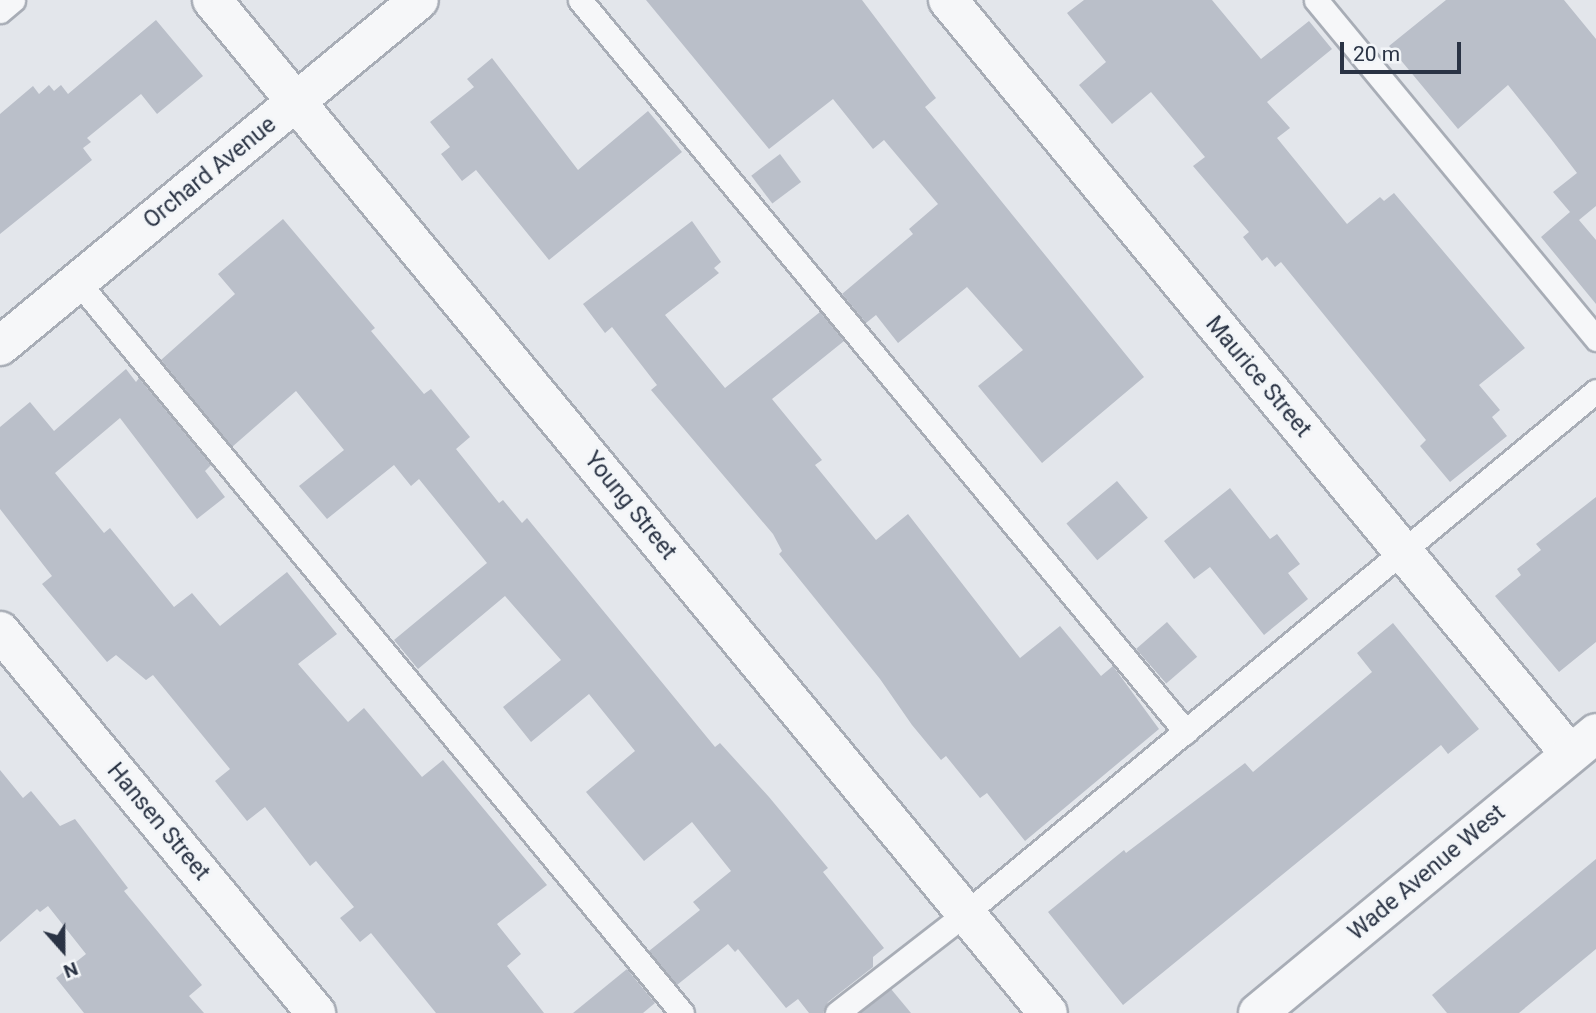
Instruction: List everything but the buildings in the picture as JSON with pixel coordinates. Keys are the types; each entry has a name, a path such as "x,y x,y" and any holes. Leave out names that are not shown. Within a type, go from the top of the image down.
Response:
{"street":[{"name":"Young Street","path":"212,0 1048,1013"},
{"name":"Orchard Avenue","path":"0,346 419,0"},
{"name":"Maurice Street","path":"948,0 1402,552 1583,743"},
{"name":"Hansen Street","path":"0,631 316,1013"},
{"name":"Wade Avenue West","path":"1258,1013 1583,743"}],"lane":[{"path":"0,11 13,0"},
{"path":"580,0 1186,732"},
{"path":"1316,0 1596,339"},
{"path":"78,282 682,1013"},
{"path":"837,1013 966,913 1596,391"}]}
